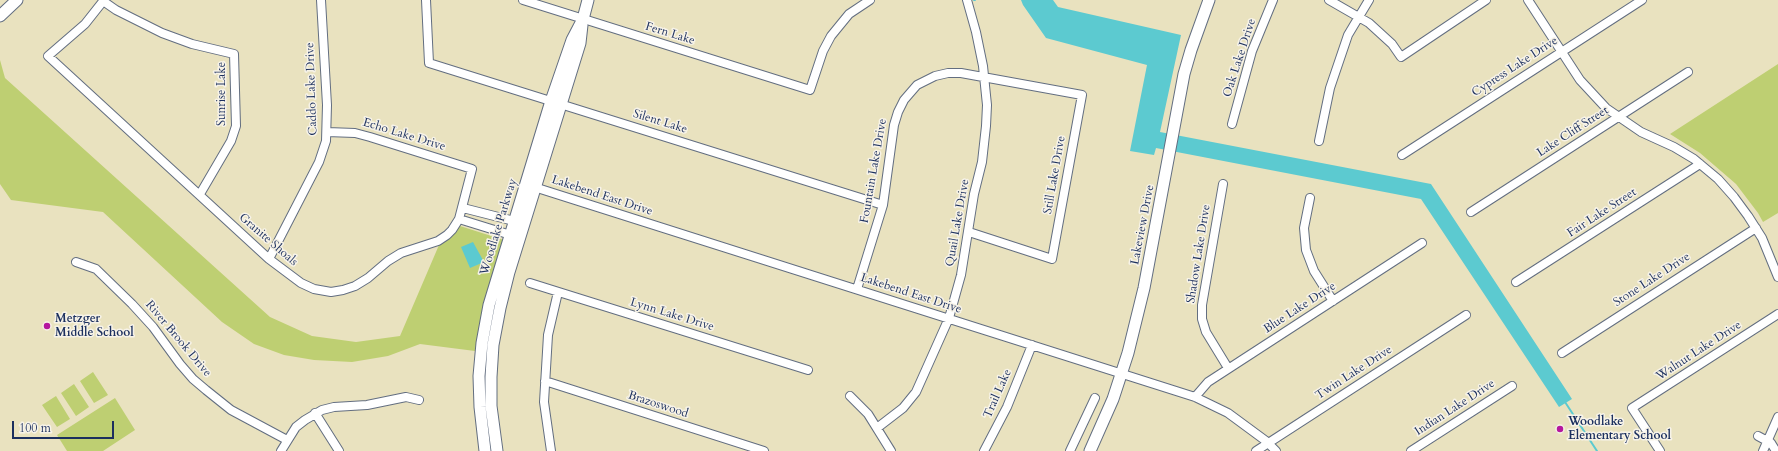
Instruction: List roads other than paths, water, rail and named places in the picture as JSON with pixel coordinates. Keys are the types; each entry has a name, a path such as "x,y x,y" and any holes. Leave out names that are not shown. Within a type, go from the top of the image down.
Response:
{"street":[{"path":"0,16 16,0"},
{"name":"Caddo Lake Drive","path":"269,259 320,162 327,132 321,0"},
{"name":"Silent Lake","path":"426,0 429,63 552,100 883,205"},
{"name":"Fern Lake","path":"523,0 810,90 823,51 831,36 849,14 870,0"},
{"name":"Woodlake Parkway","path":"519,223 536,188 562,104 580,43 583,19 588,0"},
{"name":"Quail Lake Drive","path":"877,428 900,411 916,392 949,318 961,275 982,162 987,105 984,77 976,32 966,0"},
{"name":"Lakeview Drive","path":"1090,451 1113,399 1144,288 1186,68 1209,0"},
{"name":"Oak Lake Drive","path":"1232,124 1252,51 1273,0"},
{"path":"1329,0 1379,30 1402,57 1486,0"},
{"path":"1319,141 1330,88 1348,35 1369,0"},
{"path":"1528,0 1580,80 1592,95 1617,117 1641,132 1674,147 1700,164 1718,179 1734,197 1756,228 1762,238 1778,277"},
{"name":"Cypress Lake Drive","path":"1402,154 1642,0"},
{"name":"Granite Shoals","path":"104,1 85,24 48,56 269,259 301,283 314,289 331,292 343,290 360,284 401,253 438,241 452,230 459,219 472,169"},
{"name":"Sunrise Lake","path":"104,1 116,10 162,33 192,44 234,54 236,126 231,140 200,194"},
{"name":"Woodlake Parkway","path":"485,451 480,407 479,376 482,343 489,305 519,223 525,185 552,100 572,40 583,19"},
{"name":"Lake Cliff Street","path":"1471,212 1688,72"},
{"name":"Fountain Lake Drive","path":"857,289 883,205 894,125 898,112 908,95 923,81 941,74 961,73 1082,95"},
{"name":"Still Lake Drive","path":"969,232 1052,259 1082,95"},
{"name":"Echo Lake Drive","path":"327,132 354,133 370,137 472,169"},
{"name":"Fair Lake Street","path":"1516,282 1700,164"},
{"name":"Shadow Lake Drive","path":"1224,184 1202,305 1202,319 1206,332 1228,368"},
{"name":"Lakebend East Drive","path":"525,185 1195,397 1228,413 1268,443 1276,451"},
{"path":"1310,198 1304,228 1306,250 1314,271 1333,301"},
{"path":"463,208 519,223"},
{"path":"488,228 492,216"},
{"path":"459,219 515,236"},
{"name":"Stone Lake Drive","path":"1562,353 1756,228"},
{"name":"Woodlake Parkway","path":"497,451 492,406 491,376 493,345 515,236"},
{"name":"Blue Lake Drive","path":"1195,397 1208,382 1228,368 1422,243"},
{"name":"River Brook Drive","path":"76,262 96,269 132,304 153,327 180,364 193,379 206,390 231,410 287,440"},
{"name":"Lynn Lake Drive","path":"530,283 808,370"},
{"path":"551,451 544,402 548,335 558,292"},
{"name":"Walnut Lake Drive","path":"1660,451 1632,408 1778,314"},
{"name":"Twin Lake Drive","path":"1256,451 1466,315"},
{"name":"Trail Lake","path":"984,451 1007,407 1032,345"},
{"name":"Brazoswood","path":"545,381 764,451"},
{"name":"Indian Lake Drive","path":"1411,451 1512,386"},
{"path":"850,396 868,414 890,451"},
{"path":"281,451 296,427 315,413 334,408 366,405 406,397 419,400"},
{"path":"1070,451 1095,398"},
{"path":"315,413 340,451"},
{"path":"1763,451 1772,441 1778,417"},
{"path":"1758,436 1772,441 1776,451"}],"water":[{"path":"1021,0 1053,0 1058,7 1181,35 1160,132 1431,184 1572,399 1559,407 1421,199 1156,148 1154,155 1130,151 1147,65 1046,38"},
{"path":"473,242 484,262 470,268 461,247"}],"waterway":[{"path":"1565,402 1597,451"}],"place":[{"name":"Metzger Middle School","path":"47,326"},
{"name":"Woodlake Elementary School","path":"1560,429"}]}
